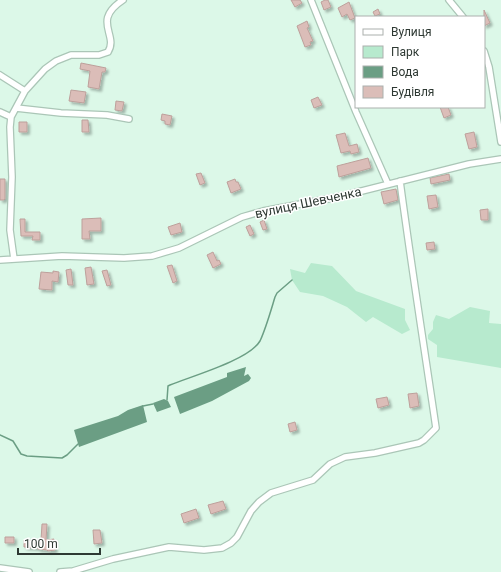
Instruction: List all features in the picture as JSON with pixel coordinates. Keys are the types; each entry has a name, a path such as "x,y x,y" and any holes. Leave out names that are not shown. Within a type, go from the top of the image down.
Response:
{"street":[{"path":"14,259 10,230 12,177 11,117 25,91 51,64 61,58 78,55 103,54 110,50 107,25 108,14 111,9 123,0"},
{"path":"311,0 356,112 388,184"},
{"path":"449,0 462,16"},
{"path":"485,54 489,66 501,142"},
{"path":"0,76 25,91"},
{"path":"16,108 108,115 129,119"},
{"path":"0,112 11,117"},
{"name":"вулиця Шевченка","path":"0,260 62,256 124,258 152,256 179,248 252,214 280,207 338,197 469,164 501,159"},
{"path":"60,572 74,572 113,559 169,548 204,550 222,548 231,543 237,537 252,511 259,502 271,493 313,480 330,464 345,457 375,453 418,443 424,440 436,428 400,181"},
{"path":"0,568 29,572"}],"green space":[{"path":"311,263 332,266 356,291 405,309 405,320 410,330 402,334 373,317 366,322 347,307 323,296 300,292 292,280 290,269 305,273"},
{"path":"470,307 490,311 489,323 501,324 501,368 437,357 437,345 428,339 428,335 433,329 433,322 436,315 449,319"}],"water":[{"path":"246,367 244,376 248,374 251,378 249,381 212,401 180,414 174,397 227,377 227,373"},
{"path":"164,399 168,401 171,407 157,412 153,403"},
{"path":"143,405 147,422 79,447 74,430 118,416 128,410"}],"building":[{"path":"291,0 300,0 302,3 295,7"},
{"path":"328,0 331,7 324,10 321,2"},
{"path":"349,2 355,18 350,20 347,14 342,17 338,8"},
{"path":"378,9 380,14 375,16 373,12"},
{"path":"484,10 490,23 485,26 485,16"},
{"path":"307,21 309,27 307,28 313,41 310,42 311,45 305,47 297,26"},
{"path":"81,63 106,68 105,72 102,72 99,89 88,87 90,71 80,69"},
{"path":"71,90 86,92 84,103 69,101"},
{"path":"318,97 322,105 314,108 311,100"},
{"path":"116,101 124,102 122,111 115,110"},
{"path":"440,108 448,108 451,115 444,118"},
{"path":"162,114 172,116 170,125 165,124 165,121 161,120"},
{"path":"82,120 88,120 89,132 82,132"},
{"path":"19,122 27,122 27,132 19,132"},
{"path":"474,132 477,147 469,149 465,134"},
{"path":"345,133 349,146 357,144 359,152 351,154 350,151 341,153 336,135"},
{"path":"368,158 371,168 339,177 337,166"},
{"path":"201,173 205,183 200,185 196,174"},
{"path":"449,174 450,180 431,184 430,178"},
{"path":"0,179 5,179 4,200 0,200"},
{"path":"235,179 241,189 231,193 227,182"},
{"path":"396,189 398,200 384,204 381,192"},
{"path":"436,195 438,207 429,209 427,196"},
{"path":"488,209 488,220 481,220 480,210"},
{"path":"101,218 101,231 89,231 90,239 82,239 82,219"},
{"path":"20,219 25,219 25,232 40,232 40,240 32,240 33,236 21,236"},
{"path":"264,220 267,229 263,230 260,222"},
{"path":"180,223 182,232 171,235 168,227"},
{"path":"250,225 254,234 250,236 246,227"},
{"path":"434,242 435,249 427,250 426,243"},
{"path":"213,252 217,261 219,260 221,264 213,268 207,255"},
{"path":"172,265 177,281 173,283 167,266"},
{"path":"91,267 94,284 87,285 85,268"},
{"path":"71,269 73,285 68,285 66,270"},
{"path":"107,270 111,285 107,286 102,271"},
{"path":"53,271 59,272 58,282 52,281 52,290 39,289 41,272 53,273"},
{"path":"417,393 419,406 410,408 408,394"},
{"path":"387,397 389,405 378,408 376,399"},
{"path":"295,422 297,430 290,432 288,424"},
{"path":"223,501 226,509 211,514 208,505"},
{"path":"196,509 199,518 184,523 181,514"},
{"path":"42,524 47,524 46,540 54,539 55,550 48,551 38,548 24,547 24,540 41,540"},
{"path":"93,530 100,530 102,543 94,544"},
{"path":"5,537 14,537 14,543 5,543"}],"waterway":[{"path":"167,400 168,386 219,367 244,355 254,348 260,341 277,293 292,280"},
{"path":"143,406 153,404"},
{"path":"0,435 13,441 21,454 27,456 62,458 78,444"}]}
